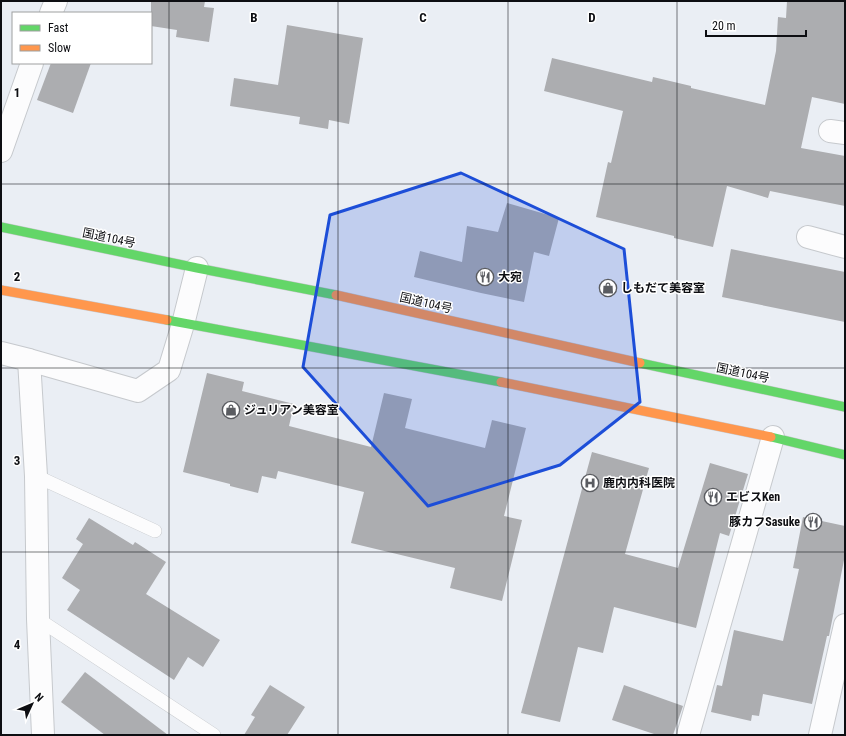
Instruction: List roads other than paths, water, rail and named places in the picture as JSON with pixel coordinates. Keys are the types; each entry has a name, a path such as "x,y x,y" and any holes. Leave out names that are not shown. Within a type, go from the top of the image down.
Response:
{"highway":[{"name":"国道104号","path":"1,227 340,296 845,407"},
{"path":"1,290 539,389 773,437 845,455"}],"street":[{"path":"51,12 56,1"},
{"path":"1,151 32,64"},
{"path":"808,238 845,247"},
{"path":"1,353 138,391 169,370 183,324 197,268"},
{"path":"29,360 36,476 38,619 43,735"},
{"path":"688,735 773,437"},
{"path":"820,735 845,625"}],"lane":[{"path":"36,476 155,531"},
{"path":"38,619 214,735"}],"place":[{"name":"大宛","path":"485,277"},
{"name":"しもだて美容室","path":"608,288"},
{"name":"ジュリアン美容室","path":"231,410"},
{"name":"鹿内内科医院","path":"590,483"},
{"name":"エビスKen","path":"713,497"},
{"name":"豚カフSasuke","path":"813,522"}]}
